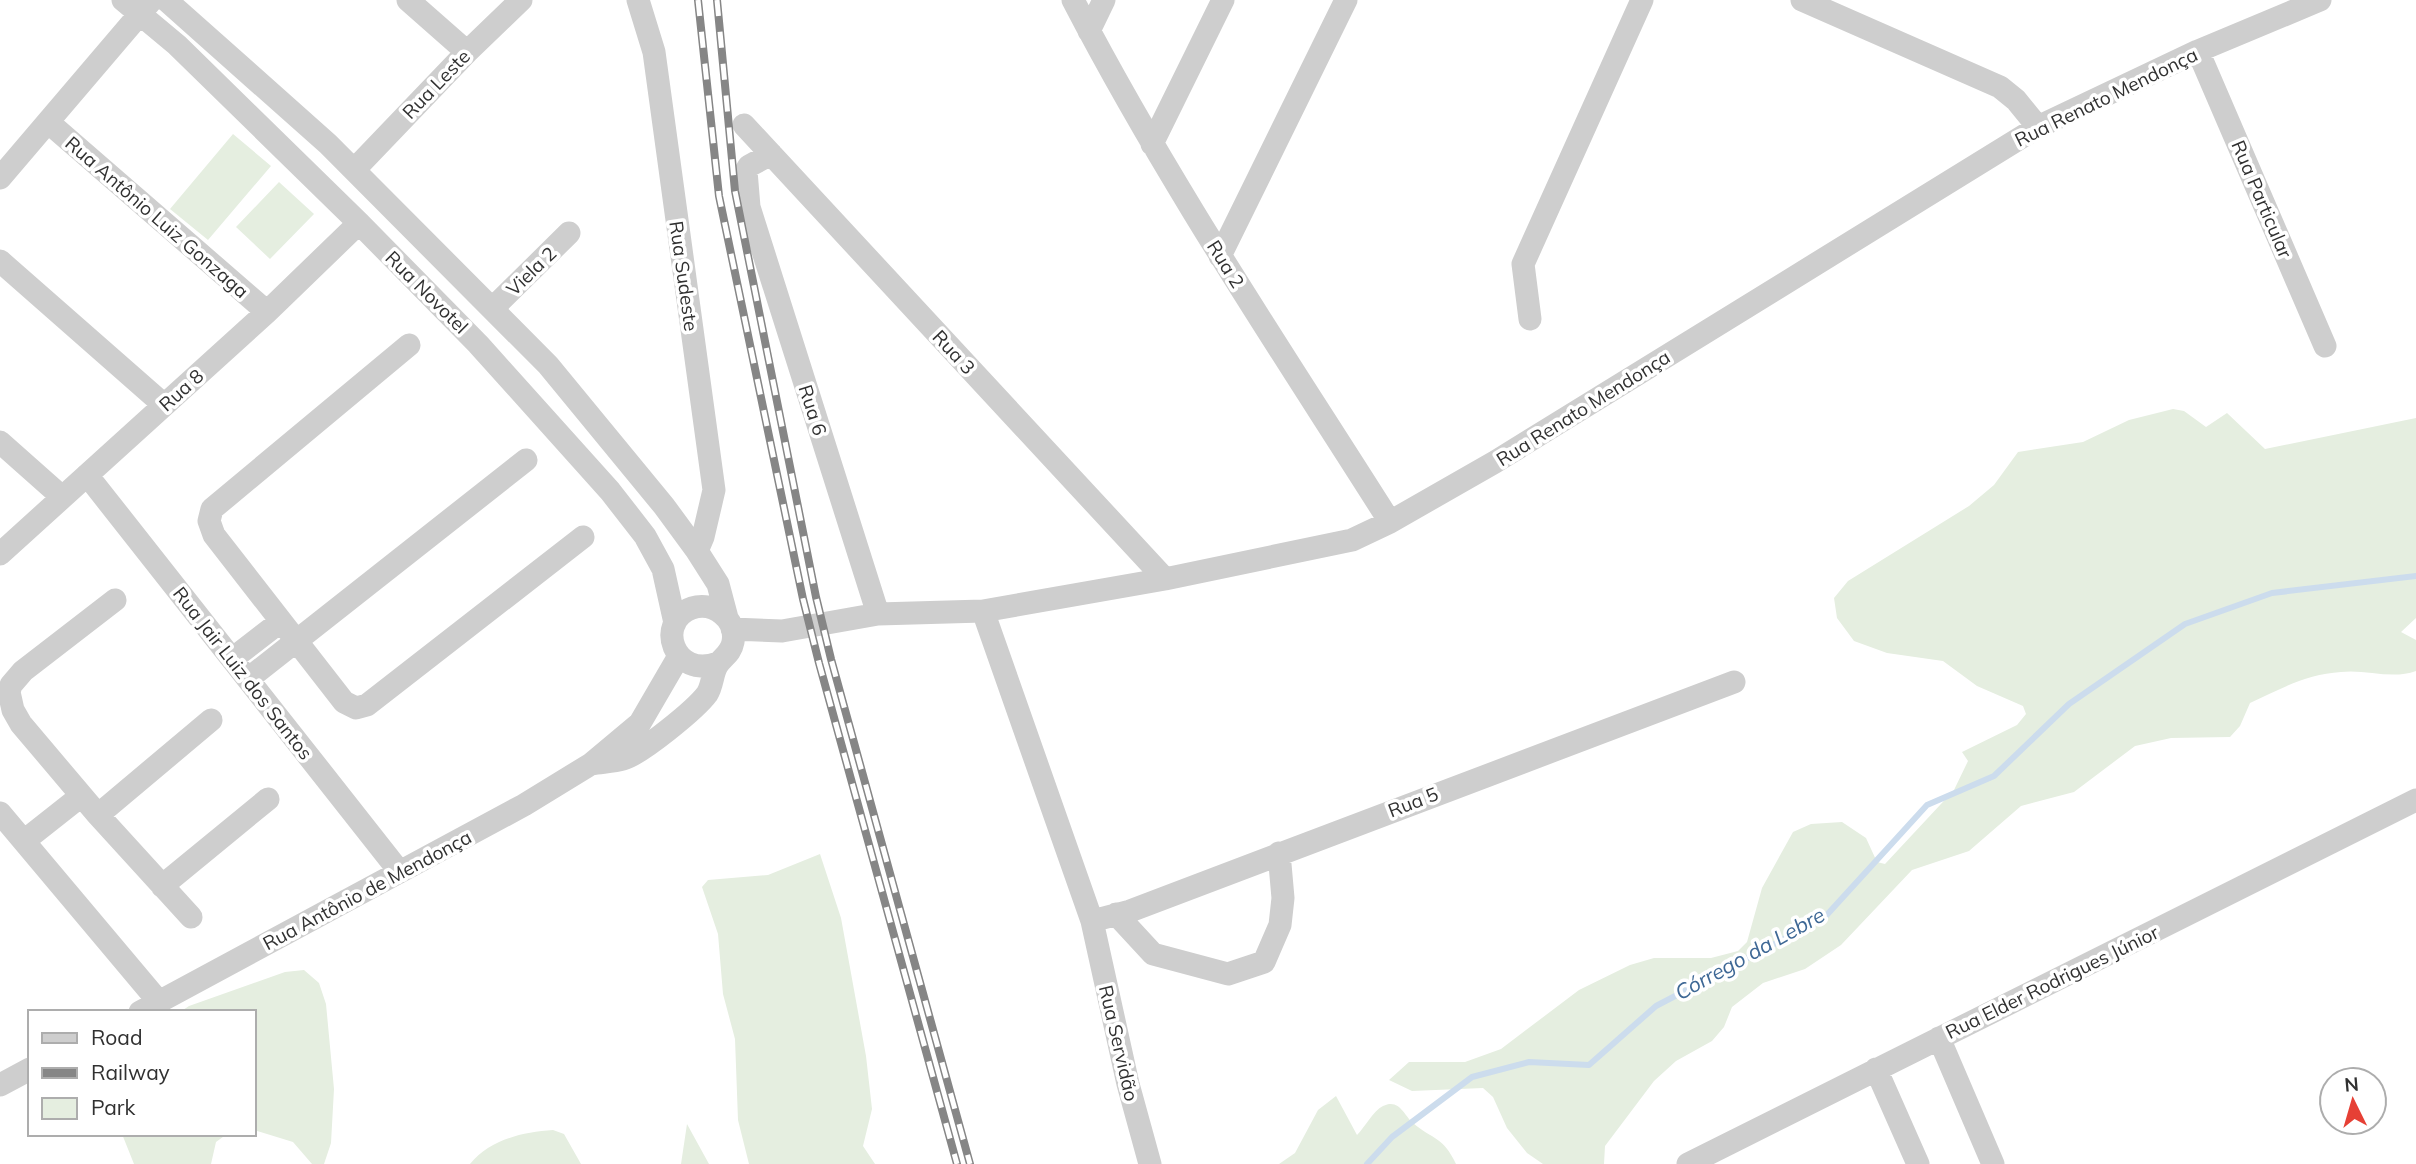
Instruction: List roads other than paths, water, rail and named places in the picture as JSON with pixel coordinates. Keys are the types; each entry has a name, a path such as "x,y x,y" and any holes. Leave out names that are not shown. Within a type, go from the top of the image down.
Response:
{"street":[{"name":"Rua Novotel","path":"166,0 328,144 548,365 664,506 697,551 718,584 727,640"},
{"path":"408,0 467,52"},
{"name":"Rua Leste","path":"354,170 521,0"},
{"name":"Rua Sudeste","path":"638,0 654,52 714,490 697,551"},
{"name":"Rua 2","path":"1073,0 1152,144 1220,256 1390,522"},
{"path":"1089,31 1104,0"},
{"path":"1152,144 1223,0"},
{"path":"1220,256 1346,0"},
{"path":"1530,319 1523,264 1642,0"},
{"path":"1802,0 2000,86 2016,100 2038,127"},
{"name":"Rua Renato Mendonça","path":"727,640 878,614 983,611 1165,579 1352,540 1390,522 1495,462 2038,127 2198,51 2320,0"},
{"name":"Rua Novotel","path":"138,5 478,344 610,491 645,536 663,569 675,623"},
{"path":"0,178 48,122 138,5"},
{"name":"Rua Particular","path":"2198,51 2325,346"},
{"name":"Rua Antônio Luiz Gonzaga","path":"48,122 267,312"},
{"name":"Rua 3","path":"744,125 1165,579"},
{"name":"Rua 6","path":"771,154 749,166 746,171 749,207 878,614"},
{"path":"354,170 359,223 414,229"},
{"name":"Rua 8","path":"0,554 267,312 359,223"},
{"name":"Viela 2","path":"493,308 569,233"},
{"path":"0,261 164,405"},
{"path":"409,345 212,509 209,521 214,535 344,702 356,708 367,705 583,537"},
{"path":"0,442 62,497"},
{"path":"248,679 526,460"},
{"name":"Rua Jair Luiz dos Santos","path":"87,475 400,871"},
{"path":"115,600 23,671 9,692 13,710 20,724 98,816 191,917"},
{"path":"704,606 720,611 727,640 701,668 679,656 672,640 675,623 687,611 704,606"},
{"path":"983,611 1091,921"},
{"path":"232,659 280,622"},
{"name":"Rua Antônio de Mendonça","path":"592,764 625,759 665,732 708,693 727,640"},
{"name":"Rua Antônio de Mendonça","path":"149,1007 524,805 592,764 640,723 679,656"},
{"name":"Rua 5","path":"1091,921 1116,914 1734,682"},
{"path":"98,816 211,720"},
{"path":"24,841 82,796"},
{"path":"162,886 268,799"},
{"name":"Rua Elder Rodrigues Júnior","path":"1688,1164 2416,800"},
{"path":"0,813 149,1007"},
{"path":"1116,914 1153,954 1228,974 1264,962 1280,925 1283,898 1279,853"},
{"name":"Rua Servidão","path":"1091,921 1128,1084 1150,1164"},
{"path":"1939,1038 1993,1164"},
{"path":"1877,1069 1918,1164"},
{"path":"0,1085 28,1070"}],"waterway":[{"name":"Córrego da Lebre","path":"1367,1164 1392,1137 1472,1077 1529,1062 1589,1065 1656,1006 1824,918 1927,805 1994,776 2069,704 2185,624 2272,593 2416,576"}],"railway":[{"path":"698,0 719,196 803,599 957,1164"},
{"path":"717,0 735,191 816,597 970,1164"}]}
